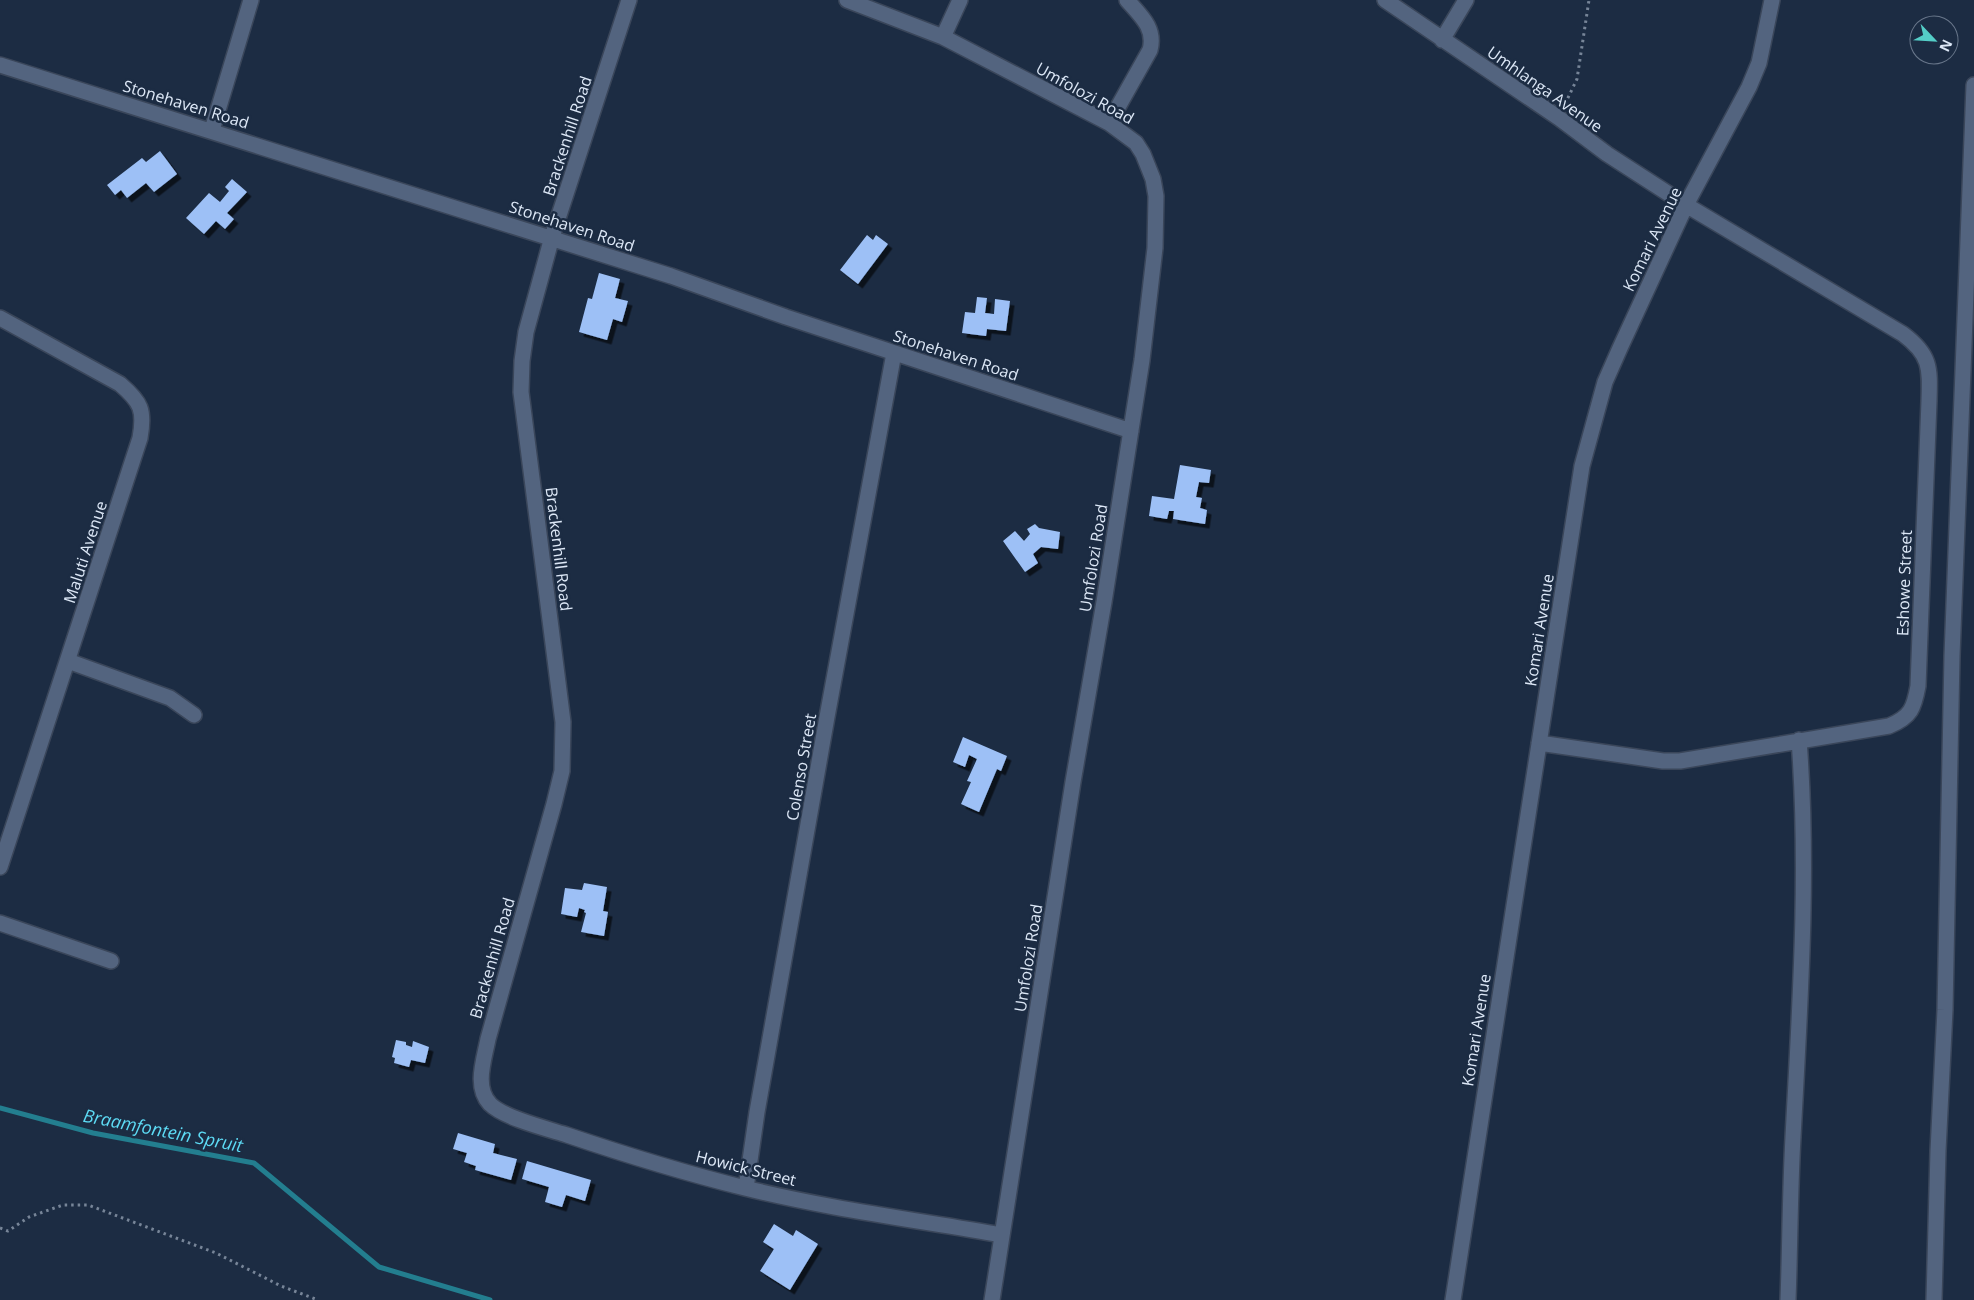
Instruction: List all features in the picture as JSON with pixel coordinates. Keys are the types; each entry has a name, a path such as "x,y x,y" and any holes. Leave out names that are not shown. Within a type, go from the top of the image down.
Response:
{"street":[{"path":"212,130 251,0"},
{"name":"Brackenhill Road","path":"491,1105 484,1095 481,1084 481,1074 488,1039 554,804 562,771 564,746 559,675 522,392 522,361 526,332 552,237 629,0"},
{"name":"Umfolozi Road","path":"848,0 943,37 1109,122 1136,143 1143,154 1153,179 1156,196 1155,248 1142,360 1073,782 992,1300"},
{"path":"943,37 960,0"},
{"path":"1109,122 1150,50 1152,42 1152,34 1148,25 1127,0"},
{"name":"Umhlanga Avenue","path":"1385,0 1558,118 1607,154 1686,205"},
{"path":"1442,40 1466,0"},
{"name":"Komari Avenue","path":"1453,1300 1582,466 1606,382 1620,348 1686,205 1749,87 1759,63 1772,0"},
{"name":"Stonehaven Road","path":"0,65 552,237 671,276 786,317 1131,431"},
{"path":"1934,1300 1938,1151 1945,1010 1952,646 1974,85"},
{"name":"Eshowe Street","path":"1539,743 1663,761 1692,760 1798,740 1889,726 1902,721 1909,714 1915,703 1918,686 1923,578 1928,366 1924,354 1914,342 1903,334 1686,205"},
{"name":"Maluti Avenue","path":"0,318 120,384 134,396 144,420 140,438 0,867"},
{"name":"Colenso Street","path":"746,1188 757,1112 894,353"},
{"path":"68,660 170,698 194,716"},
{"path":"1788,1300 1793,1140 1804,916 1803,793 1798,740"},
{"path":"0,923 111,961"},
{"name":"Howick Street","path":"491,1105 515,1118 594,1144 746,1188 844,1208 1002,1235"}],"path":[{"path":"1558,118 1576,80 1589,0"},
{"path":"0,1228 8,1231 29,1217 63,1205 88,1205 216,1252 282,1286 318,1300"}],"building":[{"path":"160,151 177,174 154,192 146,183 127,198 121,190 115,195 107,185 142,158 146,162"},
{"path":"232,179 247,192 227,213 234,219 225,229 216,221 204,234 186,218 209,193 220,202 229,191 225,187"},
{"path":"867,235 873,240 876,235 888,244 858,284 840,270"},
{"path":"599,273 620,279 615,298 628,301 622,322 613,319 607,340 579,332 588,298 592,299"},
{"path":"977,297 987,298 985,313 994,314 995,299 1010,301 1006,331 987,329 986,336 962,333 965,312 975,313"},
{"path":"1180,465 1211,470 1209,483 1199,482 1196,497 1202,498 1200,508 1207,510 1205,524 1173,519 1174,511 1169,511 1167,519 1149,516 1152,496 1174,499"},
{"path":"1035,524 1039,528 1060,532 1058,549 1041,547 1033,554 1038,563 1025,572 1003,541 1015,531 1024,541 1030,534 1027,529"},
{"path":"963,737 1007,756 1001,771 997,769 979,812 961,804 971,782 967,781 977,759 969,755 965,767 953,762"},
{"path":"584,883 607,887 603,911 608,912 604,936 581,932 586,913 584,912 585,910 579,908 577,917 561,914 565,888 582,890"},
{"path":"396,1040 406,1042 406,1045 412,1047 413,1041 429,1047 425,1063 411,1060 409,1067 394,1063 395,1058 392,1057"},
{"path":"458,1133 495,1144 493,1153 517,1159 511,1180 475,1170 476,1166 464,1162 467,1153 453,1149"},
{"path":"527,1161 591,1180 585,1201 566,1195 562,1207 545,1202 549,1187 522,1179"},
{"path":"774,1224 793,1236 796,1230 818,1244 790,1290 760,1271 774,1249 763,1242"}],"waterway":[{"name":"Braamfontein Spruit","path":"0,1108 93,1133 254,1163 379,1267 490,1300"}]}
